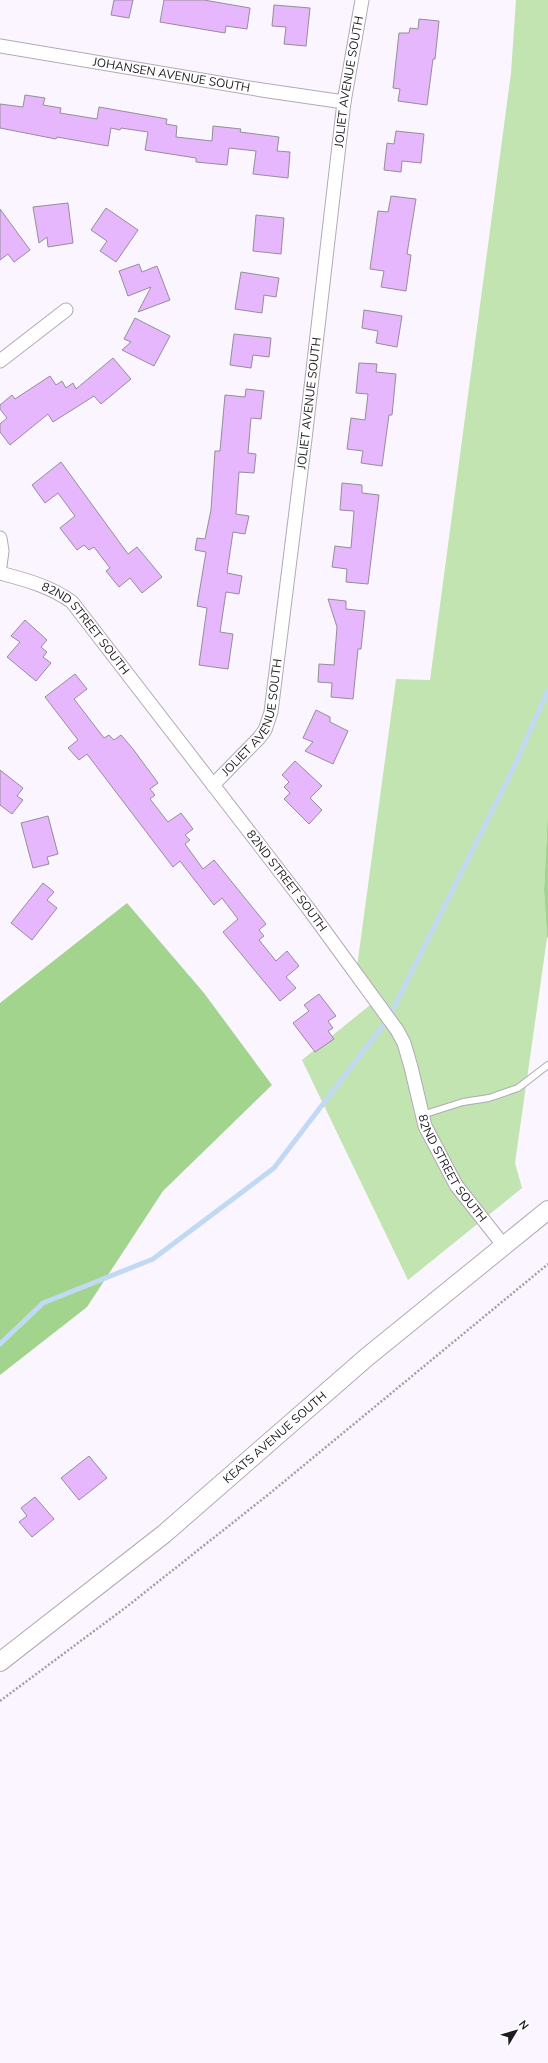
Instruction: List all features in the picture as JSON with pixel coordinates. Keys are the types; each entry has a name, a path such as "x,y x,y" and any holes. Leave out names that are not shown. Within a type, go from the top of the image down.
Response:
{"main road":[{"name":"KEATS AVENUE SOUTH","path":"0,1662 164,1534 367,1357 548,1210"}],"street":[{"name":"JOLIET AVENUE SOUTH","path":"213,785 260,738 265,730 271,712 305,439 344,102 362,0"},
{"name":"JOHANSEN AVENUE SOUTH","path":"0,46 262,90 344,102"},
{"path":"0,361 66,310"},
{"path":"0,538 2,551 0,566"},
{"name":"82ND STREET SOUTH","path":"0,573 32,582 59,593 72,602 308,908 397,1030 404,1043 425,1126 456,1185 504,1246"}],"lane":[{"path":"422,1115 463,1102 488,1098 518,1088 548,1065"}],"path":[{"path":"0,1701 125,1608 269,1494 548,1264"}],"green space":[{"path":"516,0 548,0 548,810 544,890 547,938 515,1163 522,1188 408,1280 302,1060 375,1001 356,974 396,679 430,680 511,73"},
{"path":"548,810 548,937 547,938 544,890"},
{"path":"127,903 204,993 272,1085 163,1191 87,1307 0,1375 0,1003"}],"building":[{"path":"114,0 133,0 129,18 111,15"},
{"path":"164,0 204,0 250,8 247,29 226,26 225,33 160,22"},
{"path":"274,5 310,8 306,46 284,44 286,27 272,26"},
{"path":"419,19 439,21 435,59 433,59 427,105 398,101 400,89 393,88 399,33 409,33 410,28 418,29"},
{"path":"25,95 45,98 43,105 61,108 60,113 97,119 99,107 167,119 166,124 177,126 176,137 212,141 213,126 241,129 240,132 279,137 277,151 290,152 288,178 253,174 256,151 229,148 227,165 196,162 196,158 145,150 148,132 111,128 108,146 57,137 56,139 0,128 0,104 23,107"},
{"path":"396,131 424,134 421,163 402,161 401,172 384,170 387,143 394,144"},
{"path":"391,196 416,199 407,254 411,255 406,291 381,287 384,271 370,269 378,211 388,212"},
{"path":"68,203 73,243 48,247 47,237 39,243 33,207"},
{"path":"106,208 138,230 116,262 100,251 107,241 91,230"},
{"path":"0,209 30,250 14,262 8,254 0,260"},
{"path":"256,215 284,218 281,254 253,251"},
{"path":"139,264 142,272 157,266 170,300 138,312 151,287 128,296 119,271"},
{"path":"241,272 279,278 276,297 264,295 262,313 235,309"},
{"path":"364,310 402,316 397,347 376,343 378,331 362,328"},
{"path":"135,318 170,336 154,366 122,350 131,342 124,339"},
{"path":"234,334 271,338 269,357 253,355 251,368 230,365"},
{"path":"113,358 131,379 101,404 94,396 53,422 48,414 10,445 0,432 0,424 7,418 0,409 0,405 12,395 15,399 50,376 56,385 62,381 66,388 73,383 76,389"},
{"path":"359,363 377,364 376,372 396,374 392,415 389,415 382,466 361,463 363,451 347,449 351,418 365,420 368,394 356,393"},
{"path":"246,389 264,391 261,419 251,418 248,453 256,454 254,473 239,472 236,514 249,516 245,534 233,532 227,573 242,576 239,594 226,592 220,632 233,634 228,669 199,665 207,608 197,606 206,552 195,550 197,538 205,539 211,510 215,451 220,451 225,395 245,397"},
{"path":"61,462 128,554 137,547 162,577 142,593 130,578 119,587 106,571 110,568 94,547 89,550 84,545 77,550 60,528 75,516 58,493 45,503 32,485"},
{"path":"342,483 362,485 362,493 379,495 368,584 346,582 347,569 332,567 335,546 351,548 354,511 340,510"},
{"path":"328,599 346,601 346,609 365,611 361,649 358,649 353,699 331,697 332,683 318,682 319,664 334,665 337,627"},
{"path":"25,620 47,640 41,647 47,652 43,657 51,663 36,681 7,657 20,642 11,636"},
{"path":"75,674 87,689 74,699 104,738 109,735 114,740 121,735 133,749 158,783 150,789 155,795 150,799 168,822 181,813 193,829 185,835 190,840 185,844 203,869 214,860 266,924 259,930 264,936 259,940 276,961 287,951 299,966 286,977 296,988 280,1001 223,932 238,919 222,898 214,905 180,861 173,867 87,754 79,760 68,748 78,740 45,697"},
{"path":"316,710 330,717 330,722 348,731 333,764 305,751 313,742 303,738"},
{"path":"295,761 322,786 310,798 322,810 309,824 284,799 290,793 284,787 289,782 282,775"},
{"path":"0,770 23,788 17,796 23,800 12,814 0,805"},
{"path":"48,816 58,854 47,857 49,864 33,868 21,823"},
{"path":"43,883 54,892 47,900 57,908 32,940 11,923"},
{"path":"319,994 336,1016 328,1021 333,1028 328,1031 334,1039 315,1052 293,1023 309,1011 304,1005"},
{"path":"89,1456 107,1478 79,1500 61,1478"},
{"path":"35,1497 54,1519 32,1537 19,1522 27,1516 21,1508"}],"waterway":[{"path":"0,1344 43,1303 153,1259 274,1168 388,1019 511,773 548,690"}]}
